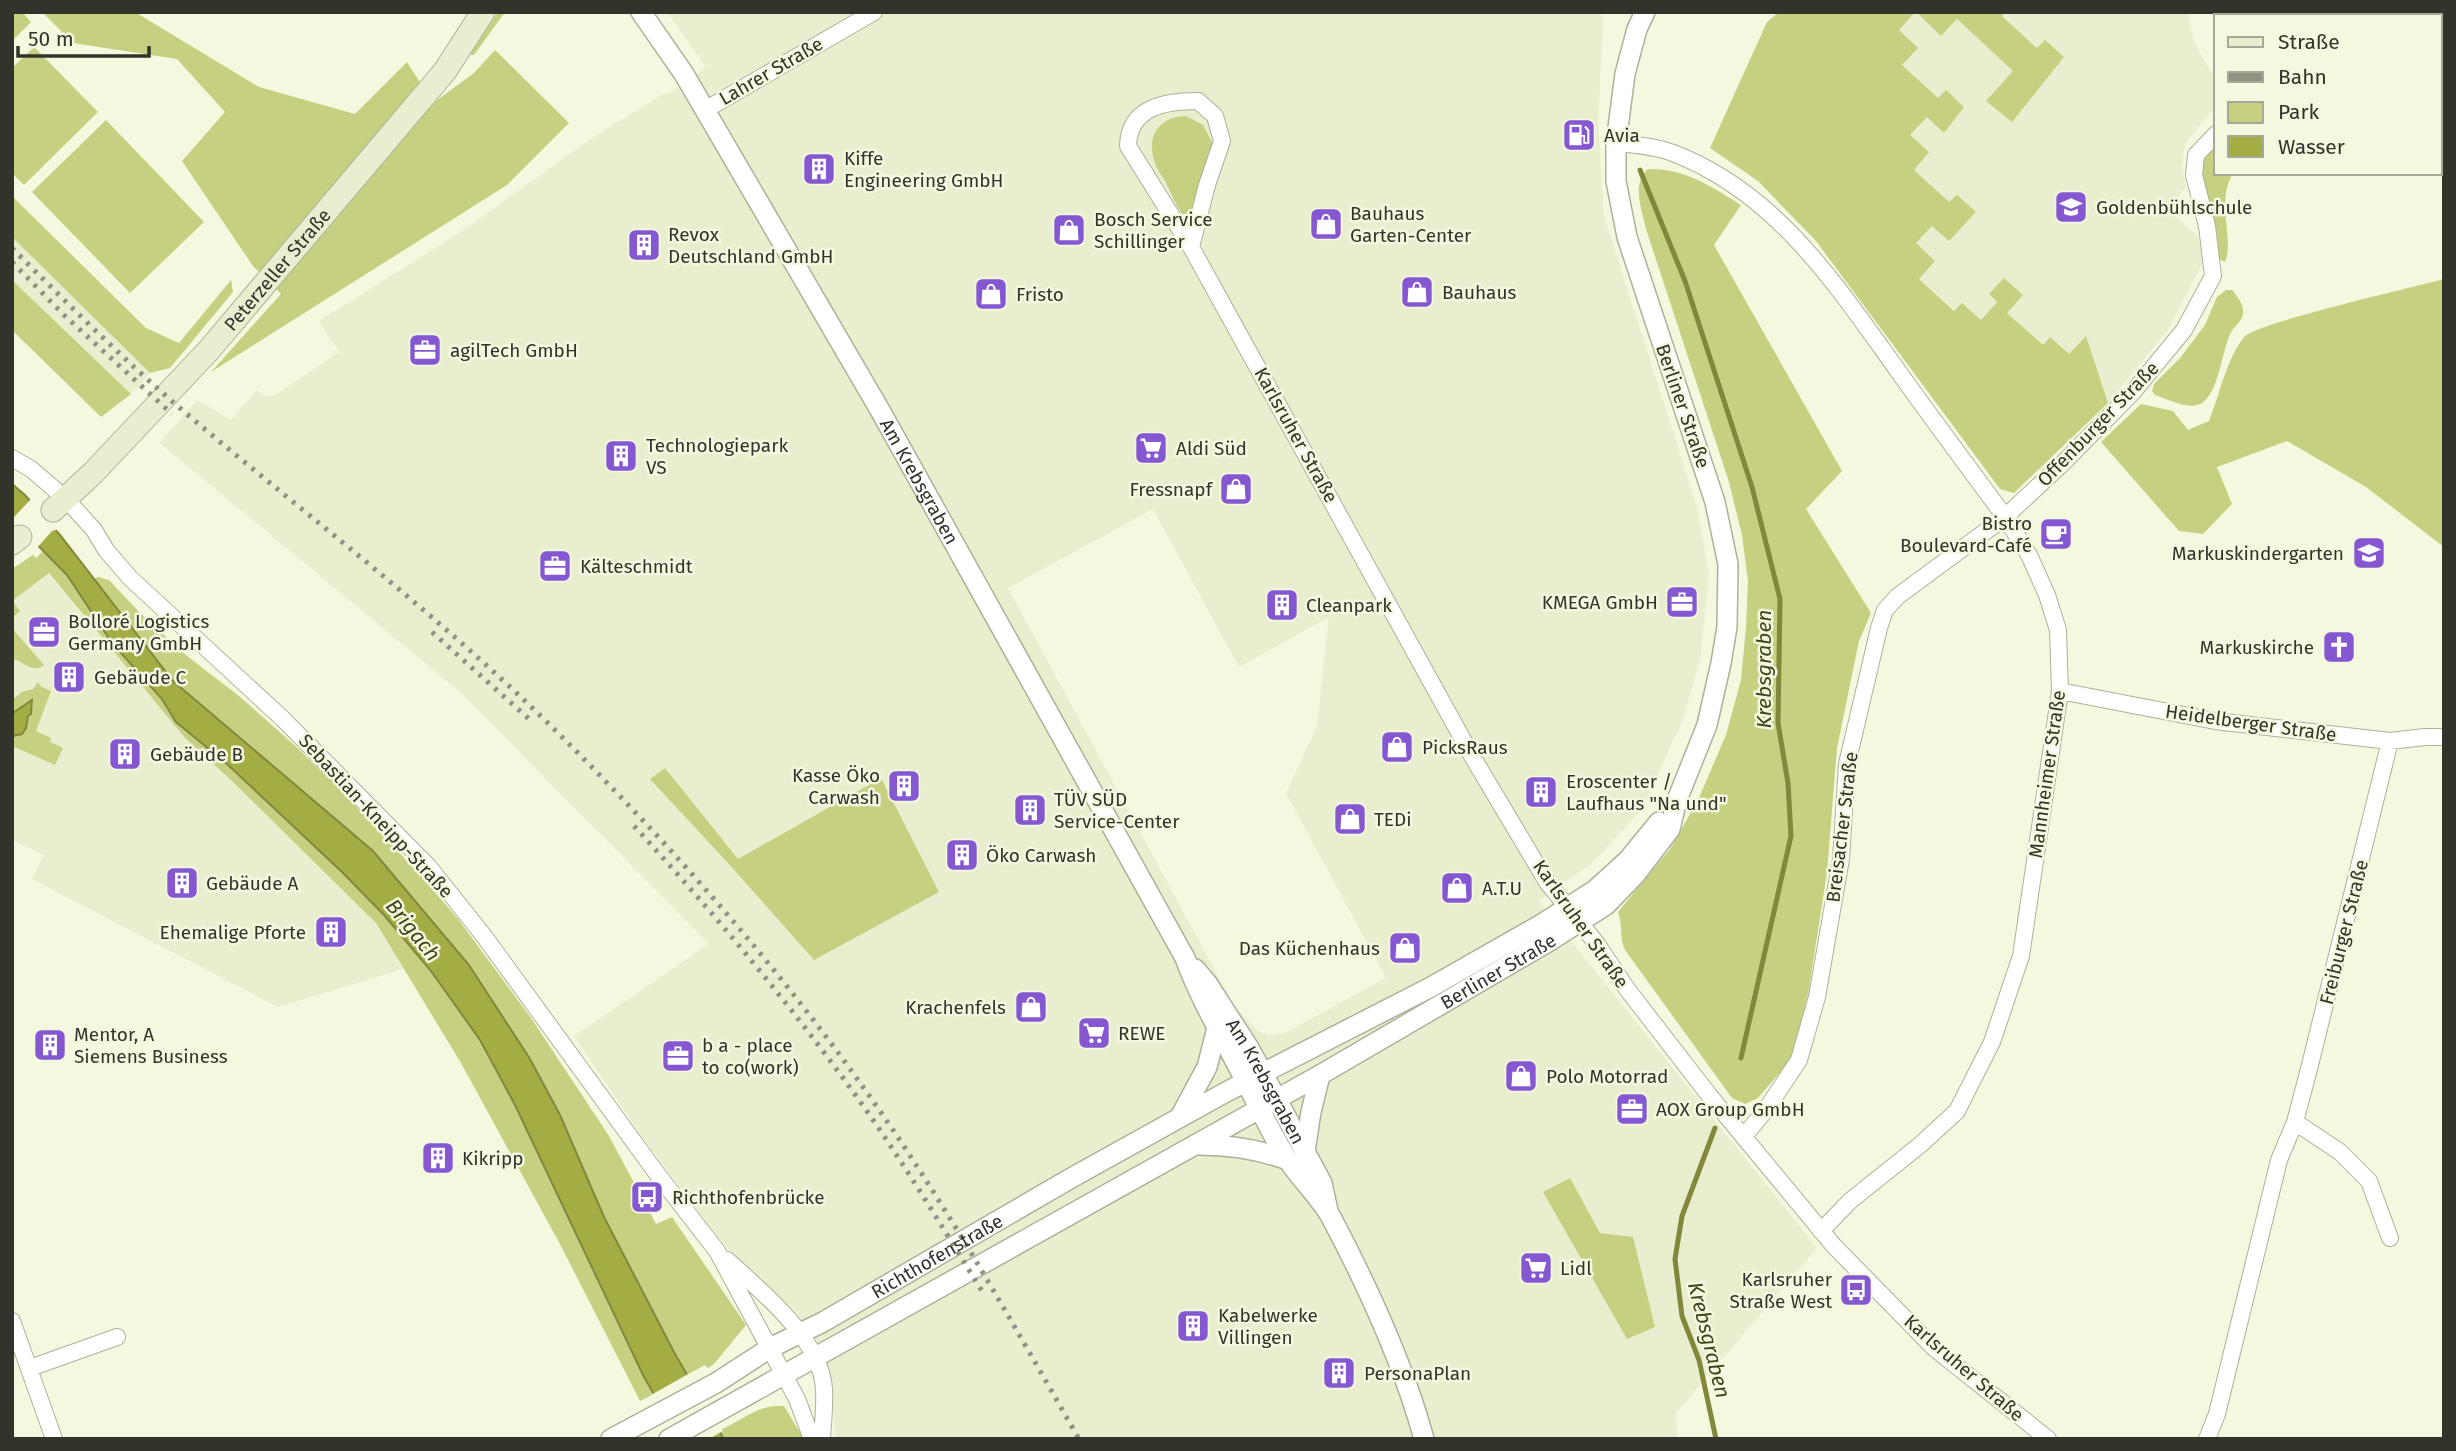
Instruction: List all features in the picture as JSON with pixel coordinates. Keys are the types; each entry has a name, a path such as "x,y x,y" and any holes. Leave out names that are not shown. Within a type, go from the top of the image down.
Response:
{"main road":[{"name":"Peterzeller Straße","path":"60,505 209,351 445,71 483,12"}],"street":[{"name":"Am Krebsgraben","path":"641,12 684,74 927,491 1185,958 1197,991 1217,1028 1255,1078 1277,1099 1296,1156"},
{"name":"Lahrer Straße","path":"705,110 874,12"},
{"name":"Berliner Straße","path":"1277,1099 1320,1075 1573,916 1595,890 1628,860 1678,800 1707,725 1727,627 1728,564 1716,502 1627,237 1616,181 1616,143 1625,74 1644,12"},
{"name":"Karlsruher Straße","path":"1191,247 1222,141 1215,116 1198,101 1171,101 1145,112 1133,125 1128,135 1128,146 1191,247 1472,755 1547,882 1709,1095 1821,1231 1934,1348 2048,1439"},
{"name":"Offenburger Straße","path":"2005,517 2064,463 2133,393 2184,330 2204,296 2213,276 2207,226 2194,175 2196,155 2214,136"},
{"name":"Mannheimer Straße","path":"1616,143 1651,147 1673,153 1719,176 1751,197 1793,236 1831,278 2005,517 2029,555 2047,595 2058,630 2060,691 2021,956 1992,1042 1956,1111 1920,1145 1850,1201 1821,1231"},
{"name":"Sebastian-Kneipp-Straße","path":"12,458 31,469 60,505 93,530 130,578 284,719 429,867 484,936 658,1175 717,1251 797,1399 812,1439"},
{"name":"Breisacher Straße","path":"1744,1136 1765,1111 1799,1060 1817,997 1841,859 1847,764 1871,655 1885,610 1898,596 2005,517"},
{"name":"Heidelberger Straße","path":"2060,691 2215,721 2390,741 2444,737"},
{"name":"Freiburger Straße","path":"2207,1439 2217,1414 2279,1160 2295,1122 2390,741"},
{"name":"Berliner Straße","path":"1255,1078 1573,916"},
{"name":"Am Krebsgraben","path":"1185,958 1207,983 1250,1048 1259,1109 1296,1156 1329,1214 1370,1297 1424,1439"},
{"path":"1180,1118 1208,1067 1217,1028"},
{"path":"1194,1145 1221,1145 1296,1156 1320,1075"},
{"name":"Richthofenstraße","path":"611,1439 716,1383 770,1348 800,1334 1255,1078"},
{"name":"Richthofenstraße","path":"669,1439 1277,1099"},
{"path":"2295,1122 2340,1152 2369,1181 2390,1238"},
{"name":"Sebastian-Kneipp-Straße","path":"717,1251 782,1310 815,1359 824,1387 822,1439"},
{"path":"12,1321 54,1439"},
{"path":"30,1368 117,1337"}],"shaded area":[{"path":"667,12 1600,12 1603,22 1598,122 1604,216 1697,507 1709,574 1700,659 1683,719 1641,811 1591,864 1539,901 1817,1248 1675,1414 1678,1439 836,1439 830,1375 815,1336 796,1311 743,1268 643,1138 574,1036 709,944 461,693 160,443 197,400 231,420 257,390 264,396 275,395 339,352 319,321 461,232 592,138 663,94 671,93 706,67","holes":["1153,509 1239,667 1329,617 1317,727 1286,793 1386,978 1285,1033 1268,1035 1256,1030 1232,1002 1008,588"]},
{"name":"Goldenbühlschule","path":"1915,12 1941,36 1957,19 2013,71 2038,48 2002,15 2005,12 2187,12 2194,42 2214,77 2214,108 2185,143 2182,167 2186,186 2169,211 2198,236 2203,262 2168,330 2108,403 2086,337 2069,354 2043,346 2007,313 2022,295 1989,294 1997,302 1981,320 1955,311 1919,279 1934,261 1915,243 1932,225 1949,240 1949,203 1913,170 1910,135 1927,117 1945,133 1938,98 1902,65 1899,30"},
{"path":"12,237 150,373 131,394 12,280"},
{"path":"33,555 185,738 376,923 403,969 278,1007 32,879 44,855 12,840 12,569"}],"green space":[{"path":"12,12 22,12 31,22 12,41"},
{"path":"42,12 135,12 259,87 355,114 407,62 433,103 474,73 495,50 569,123 507,185 211,372 281,294 253,266 182,161 225,112 177,59 73,43"},
{"path":"498,12 505,12 474,55 471,55 471,53"},
{"path":"1779,12 1915,12 1899,30 1918,48 1902,65 1938,98 1946,90 1964,107 1944,133 1927,117 1910,135 1929,152 1914,170 1949,202 1957,195 1976,212 1949,241 1932,226 1916,243 1935,261 1919,279 1954,311 1962,303 1981,320 1997,302 1989,294 2004,278 2023,295 2007,313 2043,345 2050,337 2069,354 2086,336 2108,403 2014,493 2000,489 1816,241 1758,181 1710,148 1767,22"},
{"path":"1916,12 2005,12 2002,16 2037,48 2045,40 2064,57 2012,122 1986,101 2013,71 1957,19 1941,36"},
{"path":"34,47 98,112 24,185 12,173 12,68"},
{"path":"1186,116 1203,125 1213,144 1196,203 1192,212 1187,215 1182,214 1157,169 1152,147 1153,138 1161,125 1176,117"},
{"path":"106,120 204,222 130,293 32,192"},
{"path":"2214,143 2214,175 2232,175 2225,208 2228,242 2225,262 2219,259 2202,170 2204,156"},
{"path":"1648,169 1685,175 1741,205 1714,245 1842,471 1806,509 1871,613 1859,641 1837,748 1827,872 1809,989 1794,1056 1758,1098 1745,1104 1732,1098 1625,950 1618,912 1670,849 1698,800 1726,735 1741,680 1748,581 1742,535 1729,482 1642,214 1640,182"},
{"path":"12,196 146,328 179,343 231,280 233,292 170,368 150,373 12,237"},
{"path":"2444,279 2444,547 2366,487 2287,441 2217,467 2232,504 2203,534 2179,531 2101,442 2141,404 2173,411 2188,430 2209,421 2232,356 2244,337 2255,331 2305,315"},
{"path":"12,280 131,394 101,417 12,330"},
{"path":"2226,290 2232,290 2236,295 2242,304 2243,314 2231,332 2208,398 2191,406 2155,395 2152,391 2154,384 2180,358 2205,325 2217,297"},
{"path":"43,551 67,575 112,643 162,699 176,722 227,764 342,872 384,915 431,971 480,1040 515,1105 654,1394 640,1401 561,1246 461,1063 376,923 185,738 49,573 12,601 12,569 33,555 36,558"},
{"path":"98,577 109,580 187,656 239,696 291,742 336,785 458,919 531,1018 609,1136 656,1224 672,1217 746,1325 714,1364 708,1368 705,1365 687,1375 604,1217 560,1115 530,1059 469,965 373,851 173,681 94,579"},
{"path":"12,601 20,611 12,618"},
{"path":"12,628 44,665 32,668 12,659"},
{"path":"38,682 40,686 51,691 36,731 63,748 55,765 12,746 12,735 18,736 26,728 33,704 32,701 16,710 12,718 12,700 22,692 33,689"},
{"path":"665,768 738,859 881,778 939,892 814,960 650,779"},
{"path":"1570,1178 1600,1233 1633,1237 1655,1327 1627,1339 1543,1192"},
{"path":"784,1406 804,1439 725,1439 720,1430 754,1412 768,1407"}],"water":[{"name":"Brigach","path":"12,484 60,535 173,681 373,851 469,965 530,1059 560,1115 604,1217 674,1352 724,1439 679,1439 643,1375 515,1105 480,1040 431,971 384,915 342,872 227,764 176,722 162,699 112,643 67,575 12,519"},
{"path":"32,700 26,728 22,734 13,736 13,713"}],"pier":[{"path":"32,498 60,529 52,531 36,549 12,524 12,519"},
{"path":"690,1373 723,1431 709,1439 675,1439 651,1395"}],"waterway":[{"name":"Krebsgraben","path":"1640,170 1685,281 1752,487 1780,599 1778,723 1788,783 1791,836 1741,1058"},
{"name":"Krebsgraben","path":"1715,1128 1682,1216 1675,1259 1682,1316 1699,1360 1716,1439"}],"railway":[{"path":"12,248 165,395 418,606 508,685 594,769 677,857 795,996 868,1094 951,1221 1079,1439"},
{"path":"12,262 65,316 172,414"},
{"path":"432,632 529,719"},
{"path":"634,826 751,960 833,1064 892,1148 985,1296"}],"place":[{"name":"Avia","path":"1579,135"},
{"name":"Kiffe Engineering GmbH","path":"819,169"},
{"name":"Goldenbühlschule","path":"2071,207"},
{"name":"Bauhaus Garten-Center","path":"1326,224"},
{"name":"Bosch Service Schillinger","path":"1069,230"},
{"name":"Revox Deutschland GmbH","path":"644,245"},
{"name":"Bauhaus","path":"1417,292"},
{"name":"Fristo","path":"991,294"},
{"name":"agilTech GmbH","path":"425,350"},
{"name":"Aldi Süd","path":"1151,448"},
{"name":"Technologiepark VS","path":"621,456"},
{"name":"Fressnapf","path":"1236,489"},
{"name":"Bistro Boulevard-Café","path":"2056,534"},
{"name":"Markuskindergarten","path":"2369,553"},
{"name":"Kälteschmidt","path":"555,566"},
{"name":"KMEGA GmbH","path":"1682,602"},
{"name":"Cleanpark","path":"1282,605"},
{"name":"Bolloré Logistics Germany GmbH","path":"44,632"},
{"name":"Markuskirche","path":"2339,647"},
{"name":"Gebäude C","path":"69,677"},
{"name":"PicksRaus","path":"1397,747"},
{"name":"Gebäude B","path":"125,754"},
{"name":"Kasse Öko Carwash","path":"904,786"},
{"name":"Eroscenter / Laufhaus \"Na und\"","path":"1541,792"},
{"name":"TÜV SÜD Service-Center","path":"1030,810"},
{"name":"TEDi","path":"1350,819"},
{"name":"Öko Carwash","path":"962,855"},
{"name":"Gebäude A","path":"182,883"},
{"name":"A.T.U","path":"1457,888"},
{"name":"Ehemalige Pforte","path":"331,932"},
{"name":"Das Küchenhaus","path":"1405,948"},
{"name":"Krachenfels","path":"1031,1007"},
{"name":"REWE","path":"1094,1033"},
{"name":"Mentor, A Siemens Business","path":"50,1045"},
{"name":"b a - place to co(work)","path":"678,1056"},
{"name":"Polo Motorrad","path":"1521,1076"},
{"name":"AOX Group GmbH","path":"1632,1109"},
{"name":"Kikripp","path":"438,1158"},
{"name":"Richthofenbrücke","path":"647,1197"},
{"name":"Lidl","path":"1536,1268"},
{"name":"Karlsruher Straße West","path":"1856,1290"},
{"name":"Kabelwerke Villingen","path":"1193,1326"},
{"name":"PersonaPlan","path":"1339,1373"}]}
